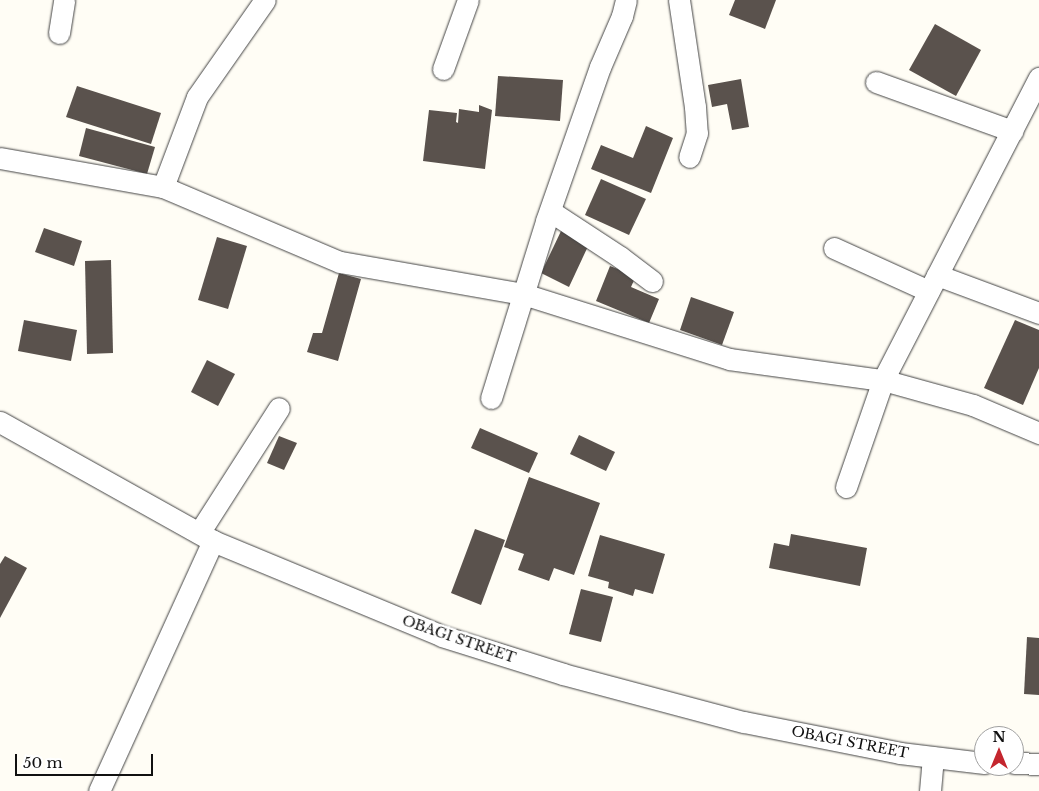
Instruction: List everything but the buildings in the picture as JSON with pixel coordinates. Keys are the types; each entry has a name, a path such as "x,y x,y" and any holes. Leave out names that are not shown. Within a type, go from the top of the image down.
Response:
{"street":[{"path":"59,33 64,0"},
{"path":"163,186 197,97 265,0"},
{"path":"443,70 468,0"},
{"path":"491,398 550,211 600,67 622,16 626,0"},
{"path":"679,0 695,107 697,133 689,157"},
{"path":"846,487 883,380 1039,78"},
{"path":"876,82 1012,131"},
{"path":"0,158 163,186 340,262 523,294 729,359 883,380 973,405 1039,433"},
{"path":"550,211 620,257 652,281"},
{"path":"834,248 933,283 1039,313"},
{"path":"98,791 206,537 279,408"},
{"name":"OBAGI STREET","path":"0,422 206,537 442,636 563,674 744,722 900,753 974,762"},
{"path":"930,791 933,757"},
{"path":"1024,763 1039,764"}]}
